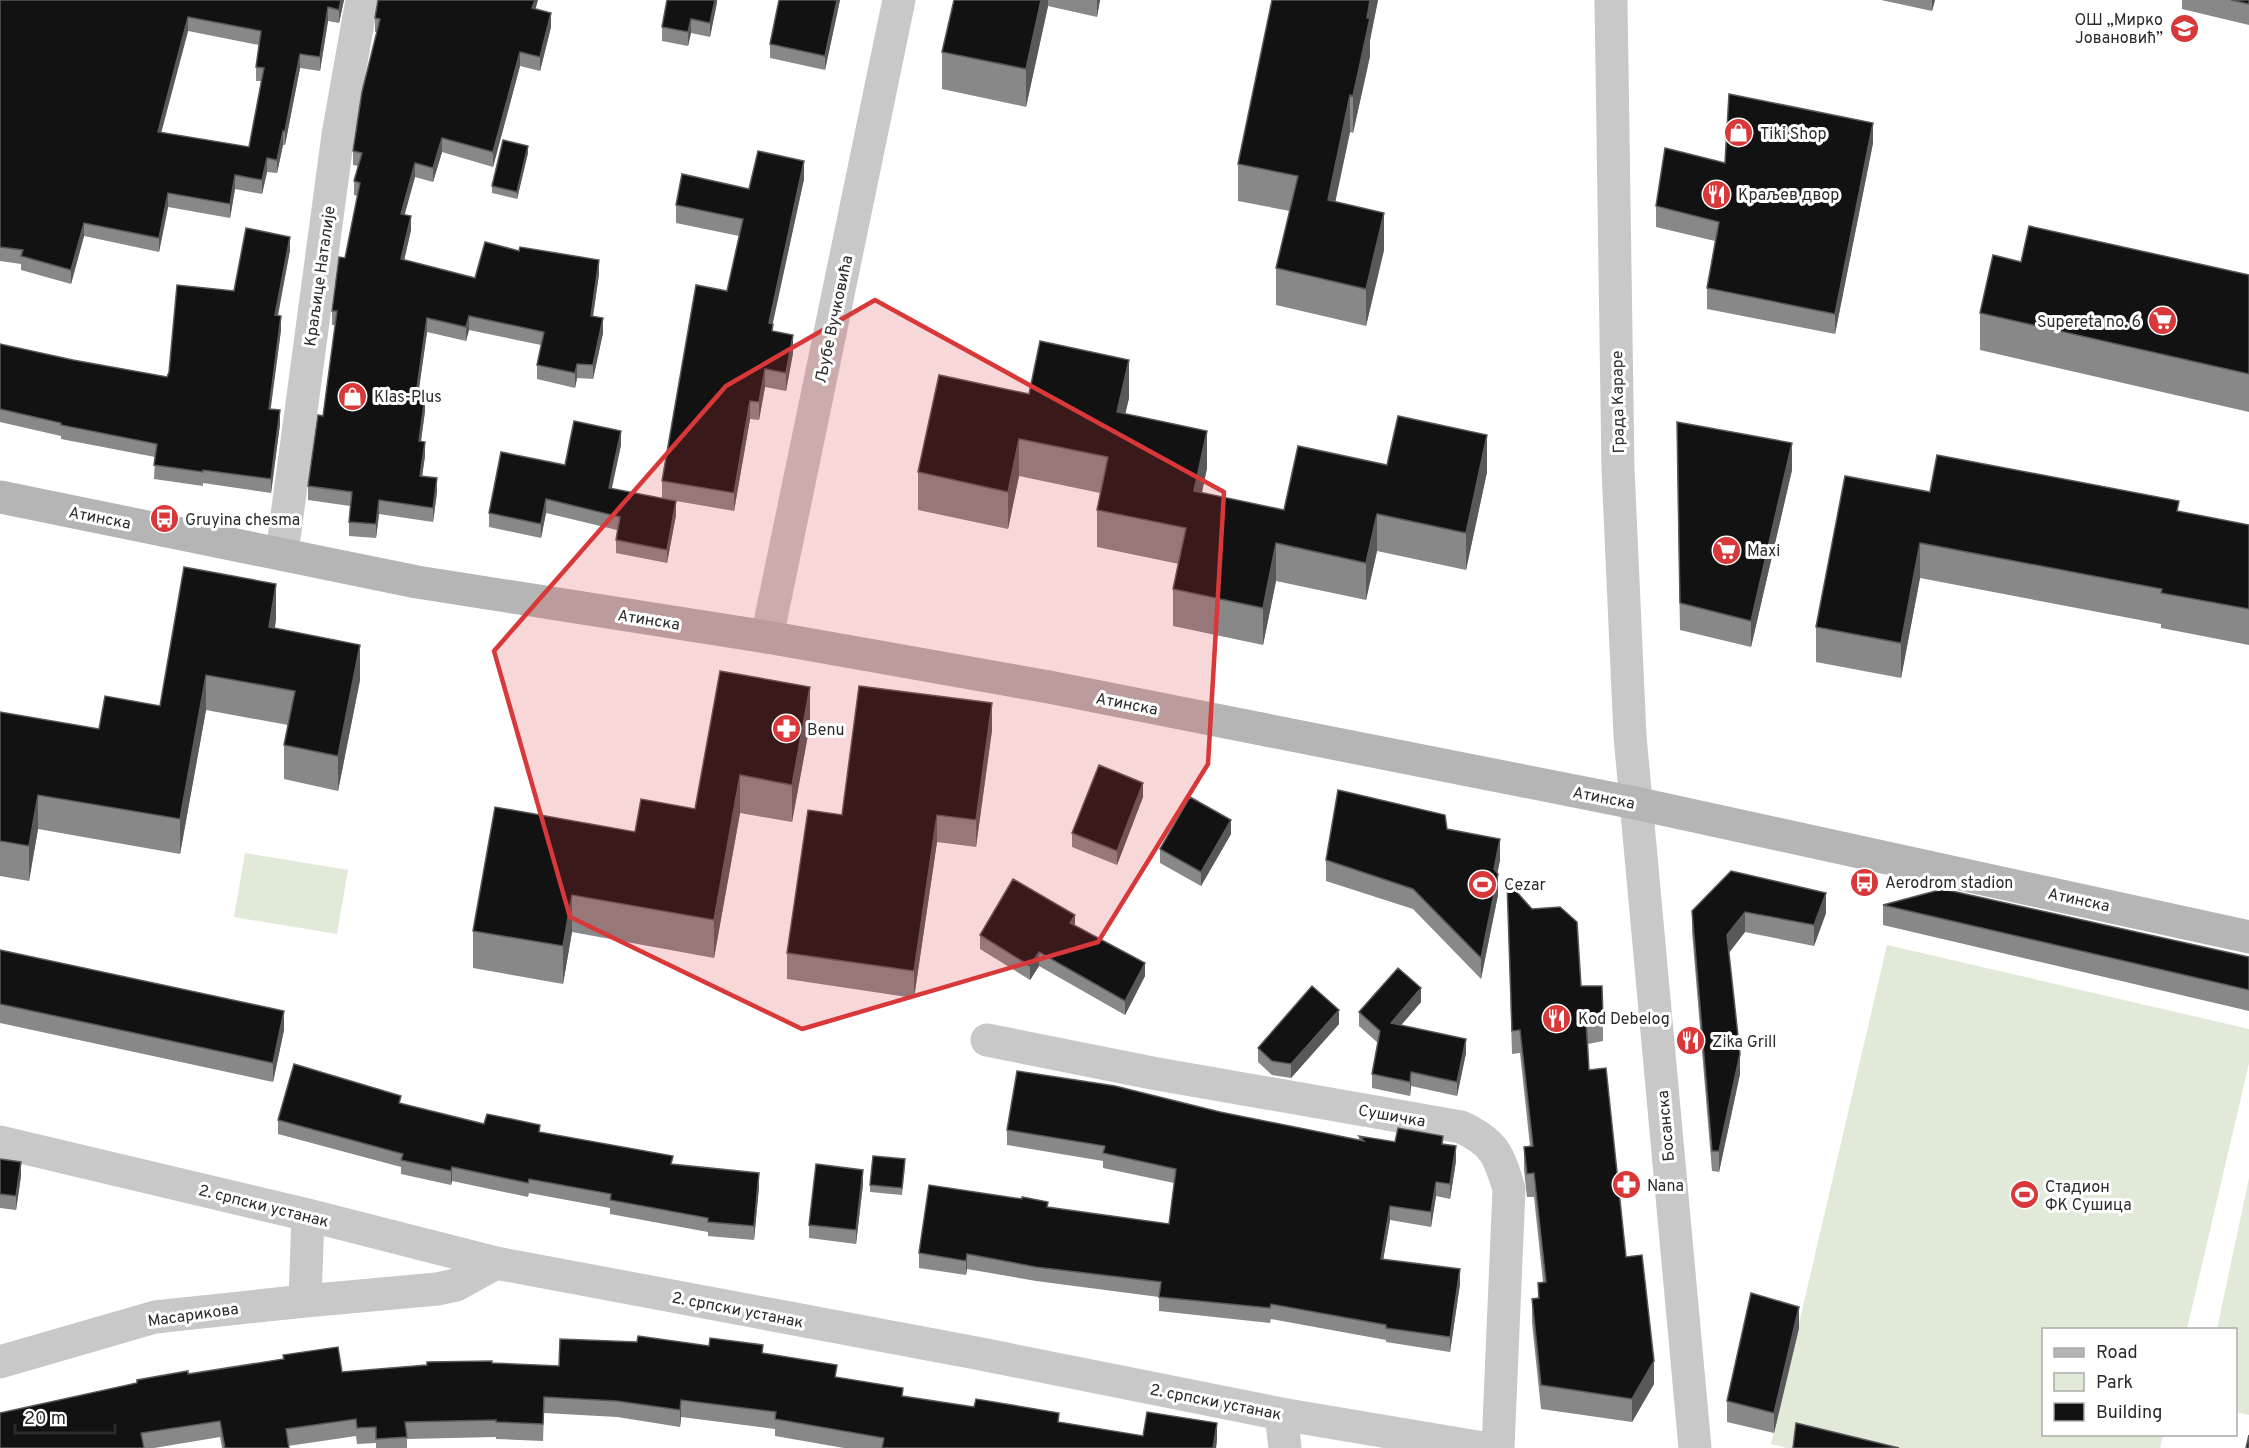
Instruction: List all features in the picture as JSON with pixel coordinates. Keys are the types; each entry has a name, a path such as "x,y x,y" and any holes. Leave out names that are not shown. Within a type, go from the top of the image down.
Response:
{"street":[{"name":"Краљице Наталије","path":"282,554 338,135 362,0"},
{"name":"Љубе Вучковића","path":"767,637 899,0"},
{"name":"Града Караре","path":"1611,0 1618,469 1635,803"},
{"name":"Атинска","path":"0,497 417,582 767,637 1049,687 1635,803 2249,936"},
{"name":"Босанска","path":"1635,803 1695,1448"},
{"name":"Сушичка","path":"987,1040 1152,1073 1461,1127 1480,1136 1494,1150 1503,1167 1509,1189 1498,1448"},
{"name":"2. српски устанак","path":"0,1142 308,1215 496,1263 976,1353 1281,1414 1483,1448"},
{"path":"305,1301 308,1215"},
{"name":"Масарикова","path":"0,1362 155,1317 437,1289 456,1285 496,1263"},
{"path":"1281,1414 1285,1448"}],"highlighted area":[{"path":"875,300 1224,492 1208,764 1098,942 802,1029 570,917 494,651 726,386"}],"green space":[{"path":"245,853 348,870 337,934 234,917"},
{"name":"Стадион ФК Сушица","path":"1887,945 2249,1029 2249,1063 2187,1328 2042,1328 2042,1436 2163,1436 2160,1448 1787,1448 1771,1444"},
{"path":"2249,1178 2249,1415 2237,1412 2237,1328 2217,1328"}],"building":[{"path":"0,0 341,0 339,10 328,7 320,57 300,54 277,160 267,158 262,180 235,175 230,204 168,193 159,238 84,223 71,270 21,256 23,250 0,247","holes":["188,17 261,31 256,67 264,68 249,147 158,132"]},
{"path":"378,0 535,0 532,8 551,13 540,57 520,52 493,152 442,138 433,168 415,163 401,214 411,216 401,259 475,278 485,242 519,251 520,247 599,260 591,316 603,318 593,365 577,364 575,373 537,365 544,332 469,316 466,327 427,318 416,395 425,397 419,441 425,442 420,476 437,478 433,508 379,500 376,524 349,522 352,492 308,486 318,415 323,416 337,311 332,311 339,257 345,258 360,183 354,181 362,153 353,151 362,92 380,19 375,18"},
{"path":"667,0 715,0 710,23 691,19 688,32 662,27"},
{"path":"779,0 837,0 825,56 770,44"},
{"path":"954,0 1041,0 1026,69 942,52"},
{"path":"1272,0 1370,0 1367,18 1370,18 1353,96 1350,95 1328,200 1384,213 1366,289 1276,268 1298,176 1238,164"},
{"path":"2231,0 2249,0 2249,4"},
{"path":"1729,94 1873,123 1835,314 1707,288 1719,222 1656,206 1665,148 1725,163"},
{"path":"503,140 528,146 517,192 492,186"},
{"path":"758,151 804,161 769,323 773,324 772,331 793,335 786,373 765,369 759,402 750,401 734,493 662,481 696,285 727,291 743,219 676,205 682,174 749,189"},
{"path":"2029,226 2249,275 2249,374 1980,313 1993,255 2021,262"},
{"path":"246,228 290,237 275,315 281,316 269,409 280,410 271,479 154,465 157,444 61,425 61,423 0,409 0,344 167,377 177,285 234,291"},
{"path":"1040,341 1129,360 1117,412 1207,431 1194,491 1284,510 1298,446 1387,465 1398,416 1487,435 1466,533 1377,514 1366,563 1276,543 1263,608 1173,589 1186,528 1097,510 1108,457 1019,439 1008,492 918,472 939,375 1029,394"},
{"path":"574,421 621,431 609,488 676,501 667,550 616,540 620,517 546,499 541,524 489,513 501,452 565,465"},
{"name":"Maxi","path":"1677,422 1792,443 1751,621 1680,603"},
{"path":"1937,455 2179,501 2177,511 2249,525 2249,609 2161,593 2162,589 1920,543 1901,643 1816,627 1845,476 1930,492"},
{"path":"184,567 276,584 269,627 360,645 338,756 284,745 295,691 206,675 180,819 38,795 29,846 0,841 0,712 99,729 105,696 160,706"},
{"path":"720,671 810,687 792,785 740,775 714,920 572,895 563,946 473,931 495,807 635,832 641,799 695,809"},
{"path":"859,686 992,703 976,820 937,815 914,971 787,953 808,810 842,815"},
{"path":"1099,765 1143,783 1117,851 1072,833"},
{"path":"1338,790 1445,815 1447,829 1500,839 1494,869 1498,874 1481,958 1413,889 1326,860"},
{"path":"1190,797 1231,820 1201,872 1160,849"},
{"path":"1731,871 1826,893 1814,925 1745,912 1727,935 1740,1054 1719,1151 1712,1151 1692,911"},
{"path":"1013,879 1075,915 1070,923 1145,963 1125,1001 1039,952 1030,966 980,935"},
{"path":"1507,881 1532,909 1560,907 1577,922 1581,986 1602,986 1603,1018 1586,1020 1589,1070 1606,1068 1626,1257 1642,1255 1654,1361 1632,1399 1541,1385 1532,1299 1539,1298 1538,1283 1546,1282 1534,1173 1527,1174 1524,1147 1533,1146 1520,1030 1512,1031"},
{"path":"1943,889 2249,957 2249,990 1883,905"},
{"path":"0,950 284,1011 273,1063 0,1004"},
{"path":"1398,968 1421,988 1391,1023 1466,1039 1457,1082 1411,1072 1410,1082 1372,1074 1380,1031 1359,1012"},
{"path":"1312,986 1339,1010 1291,1064 1272,1061 1258,1048"},
{"path":"294,1064 401,1096 399,1103 484,1124 487,1114 540,1125 539,1132 673,1156 671,1164 759,1173 754,1226 708,1222 708,1218 610,1200 611,1194 529,1179 528,1183 452,1167 451,1171 401,1160 403,1154 278,1120"},
{"path":"1017,1071 1115,1086 1220,1112 1364,1141 1359,1136 1395,1142 1398,1128 1443,1136 1442,1144 1456,1146 1450,1184 1436,1182 1431,1212 1390,1206 1381,1259 1460,1269 1450,1337 1386,1328 1386,1325 1271,1304 1270,1308 1159,1297 1161,1282 1036,1267 967,1254 966,1261 919,1253 929,1185 1022,1199 1022,1197 1048,1202 1047,1207 1169,1224 1176,1169 1103,1153 1105,1146 1007,1130"},
{"path":"873,1156 905,1159 902,1188 870,1185"},
{"path":"0,1159 21,1162 16,1196 0,1194"},
{"path":"816,1164 863,1170 856,1230 809,1225"},
{"path":"1751,1293 1799,1307 1774,1413 1727,1401"},
{"path":"638,1336 709,1346 710,1338 763,1345 762,1353 837,1365 835,1377 903,1388 902,1396 974,1407 976,1399 1059,1413 1058,1422 1143,1436 1147,1412 1217,1423 1213,1448 882,1448 884,1438 775,1419 776,1412 681,1400 680,1410 617,1401 544,1397 543,1424 496,1422 496,1420 405,1422 407,1437 376,1439 376,1427 357,1428 356,1419 286,1429 289,1448 225,1448 220,1421 141,1433 144,1448 0,1448 0,1413 137,1383 137,1380 188,1371 188,1374 284,1359 283,1355 338,1347 342,1372 427,1365 427,1362 492,1361 492,1363 559,1366 560,1339 637,1342"},
{"path":"1796,1423 1899,1448 1793,1448"}],"place":[{"name":"ОШ „Мирко Јовановић”","path":"2184,28"},
{"name":"Tiki Shop","path":"1739,133"},
{"name":"Краљев двор","path":"1717,194"},
{"name":"Supereta no. 6","path":"2162,321"},
{"name":"Klas-Plus","path":"353,396"},
{"name":"Gruyina chesma","path":"164,519"},
{"name":"Maxi","path":"1726,550"},
{"name":"Benu","path":"786,729"},
{"name":"Aerodrom stadion","path":"1864,882"},
{"name":"Cezar","path":"1483,884"},
{"name":"Kod Debelog","path":"1557,1018"},
{"name":"Zika Grill","path":"1691,1041"},
{"name":"Nana","path":"1626,1185"},
{"name":"Стадион ФК Сушица","path":"2024,1195"}]}
